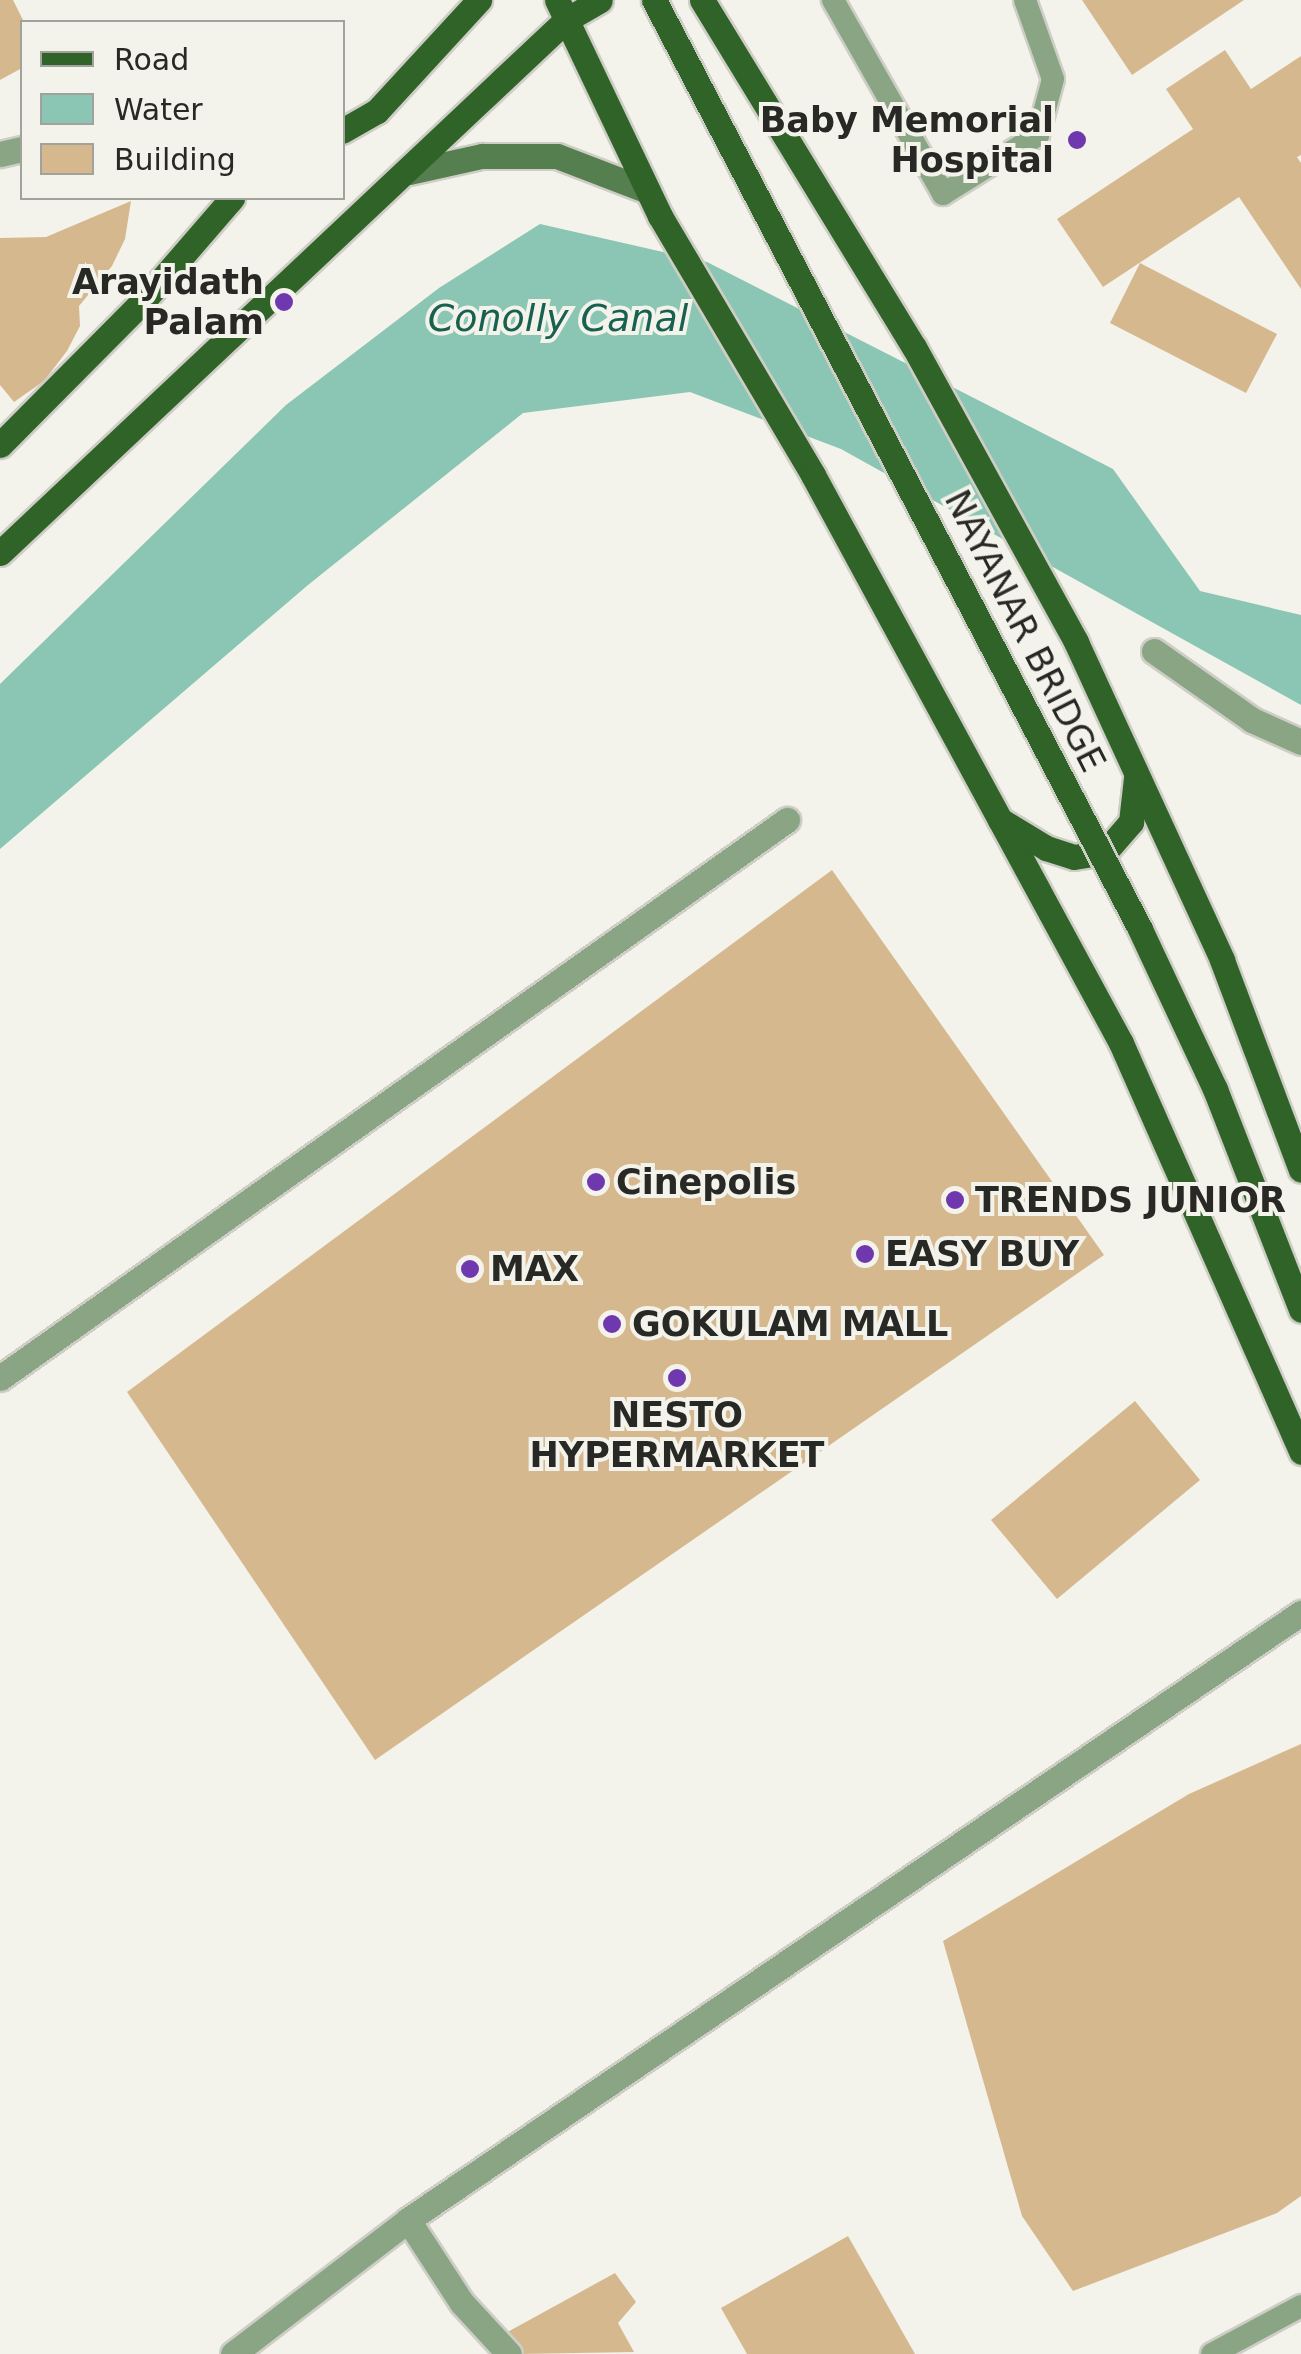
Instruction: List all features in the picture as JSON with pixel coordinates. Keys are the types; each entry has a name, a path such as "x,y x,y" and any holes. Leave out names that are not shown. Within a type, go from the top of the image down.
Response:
{"main road":[{"path":"345,129 377,110 479,0"},
{"path":"0,554 409,172 561,10 600,0"},
{"name":"NAYANAR BRIDGE","path":"654,0 1140,929 1214,1089 1301,1310"},
{"path":"702,0 914,347 1076,642 1222,960 1301,1170"},
{"path":"561,10 660,216 813,476 1121,1044 1301,1452"},
{"path":"409,172 482,156 557,156 648,192"},
{"path":"0,445 144,300 230,200"},
{"path":"1000,820 1046,848 1074,857 1105,852 1131,822 1136,774"}],"street":[{"path":"1154,651 1252,720 1301,742"},
{"path":"0,1378 787,820"},
{"path":"233,2354 408,2220 1301,1613"},
{"path":"408,2220 462,2304 509,2354"}],"lane":[{"path":"833,0 943,194 1038,135 1054,79 1025,0"},
{"path":"1212,2354 1301,2306"}],"water":[{"name":"Conolly Canal","path":"540,224 707,262 1113,469 1200,591 1301,615 1301,705 841,449 690,392 523,413 308,585 0,849 0,684 286,405 439,288"}],"building":[{"path":"0,0 13,0 23,20 20,69 0,80"},
{"name":"Baby Memorial Hospital","path":"1082,0 1244,0 1132,75"},
{"path":"1225,50 1251,89 1301,56 1301,155 1297,157 1301,163 1301,289 1239,197 1103,287 1057,219 1193,129 1166,89"},
{"path":"131,201 125,239 112,266 79,306 80,326 67,351 44,381 14,402 0,385 0,238 46,237"},
{"path":"1140,263 1277,334 1246,393 1110,323"},
{"name":"GOKULAM MALL","path":"832,870 1104,1255 375,1760 127,1392"},
{"path":"1135,1401 1200,1480 1057,1599 991,1520"},
{"path":"1301,1744 1301,2196 1277,2213 1073,2291 1022,2216 943,1941 1189,1794"},
{"path":"848,2236 915,2354 747,2354 721,2308"},
{"path":"615,2273 636,2302 618,2323 634,2352 519,2354 504,2334"}],"place":[{"name":"Baby Memorial Hospital","path":"1077,140"},
{"name":"Arayidath Palam","path":"284,302"},
{"name":"Cinepolis","path":"596,1182"},
{"name":"TRENDS JUNIOR","path":"955,1200"},
{"name":"EASY BUY","path":"865,1254"},
{"name":"MAX","path":"470,1269"},
{"name":"GOKULAM MALL","path":"612,1324"},
{"name":"NESTO HYPERMARKET","path":"677,1378"}]}
